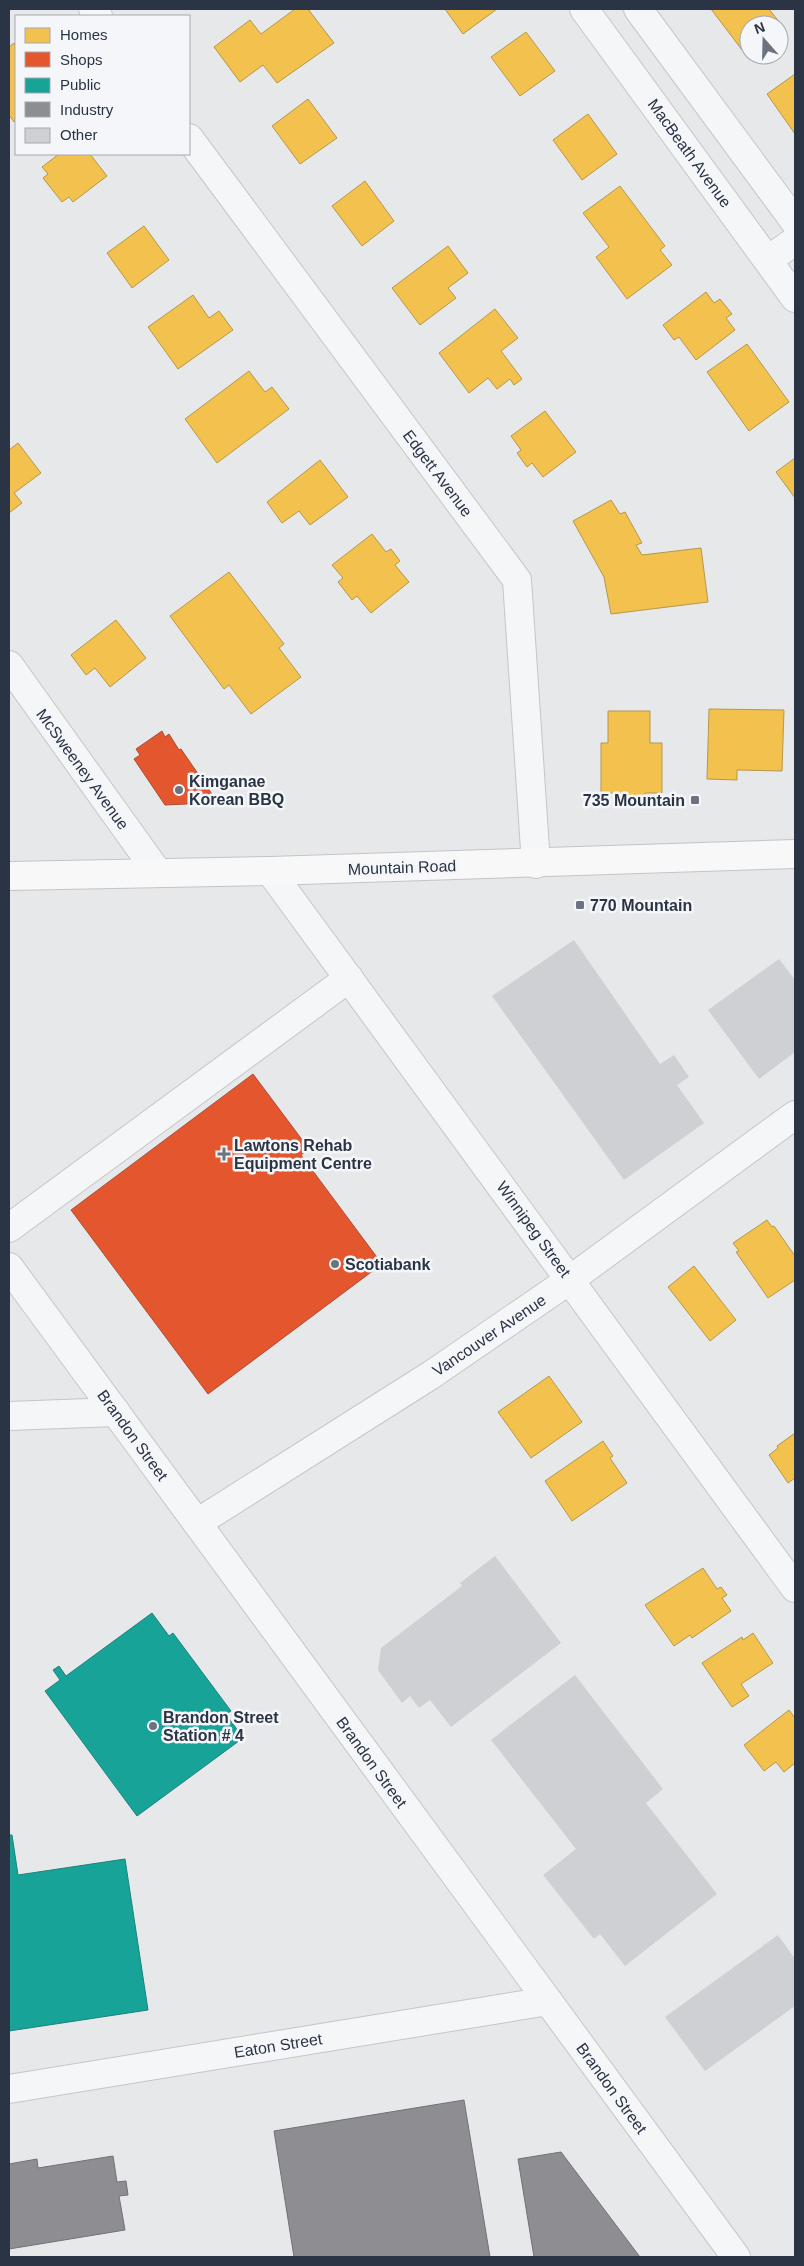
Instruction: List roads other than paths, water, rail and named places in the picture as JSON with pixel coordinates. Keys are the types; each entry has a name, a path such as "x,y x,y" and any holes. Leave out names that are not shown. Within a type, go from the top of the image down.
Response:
{"main road":[{"name":"Mountain Road","path":"9,876 789,859"}],"street":[{"name":"MacBeath Avenue","path":"584,9 795,298"},
{"path":"638,9 795,222"},
{"name":"Edgett Avenue","path":"190,139 517,580 536,864"},
{"path":"768,260 795,241"},
{"name":"McSweeney Avenue","path":"9,665 158,873"},
{"name":"Winnipeg Street","path":"270,871 571,1279 795,1588"},
{"path":"9,1228 349,978"},
{"name":"Vancouver Avenue","path":"197,1523 431,1375 571,1279 795,1115"},
{"name":"Brandon Street","path":"9,1267 736,2257"},
{"path":"9,1416 116,1412"},
{"name":"Eaton Street","path":"9,2089 548,2001"}],"place":[{"name":"Kimganae Korean BBQ","path":"179,790"},
{"name":"735 Mountain","path":"695,800"},
{"name":"770 Mountain","path":"580,905"},
{"name":"Lawtons Rehab Equipment Centre","path":"224,1154"},
{"name":"Scotiabank","path":"335,1264"},
{"name":"Brandon Street Station # 4","path":"153,1726"}]}
